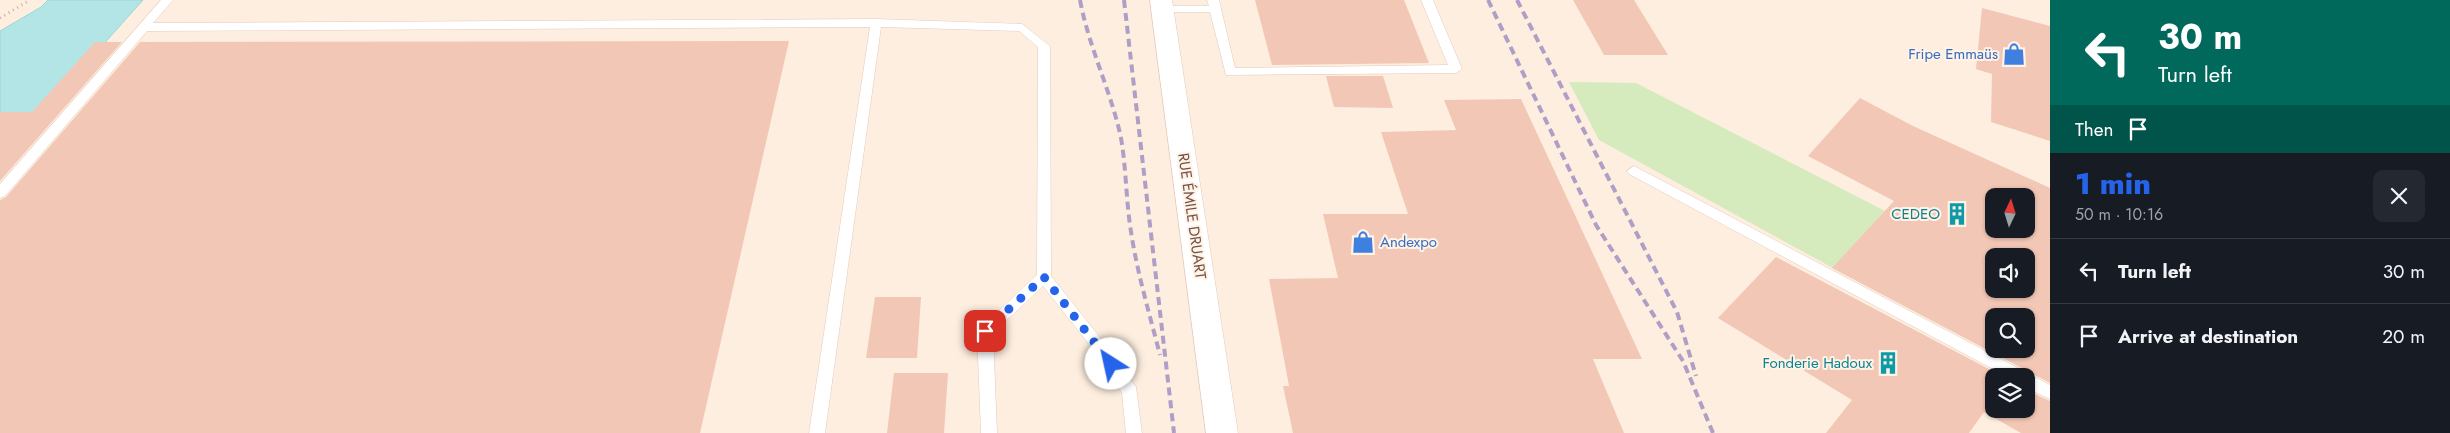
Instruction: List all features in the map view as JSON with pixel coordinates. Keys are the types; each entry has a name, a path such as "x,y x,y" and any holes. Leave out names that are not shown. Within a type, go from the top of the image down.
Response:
{"street":[{"name":"RUE ÉMILE DRUART","path":"1162,4 1222,433"}],"lane":[{"path":"0,193 167,0"},
{"path":"1162,4 1214,5 1230,72 1456,69 1427,0"},
{"path":"144,27 876,23 1022,28 1044,46 1044,277 1101,349 1130,392 1134,433"},
{"path":"817,433 876,23"},
{"path":"1634,171 2005,368"},
{"path":"989,433 985,331 1044,277"},
{"path":"2035,384 2050,392"}],"path":[{"path":"0,18 30,0"}],"green space":[{"path":"1569,82 1636,83 1885,211 1833,268 1599,140"}],"water":[{"path":"48,0 143,0 0,160 0,31 41,7"}],"building":[{"path":"1255,0 1404,0 1429,63 1272,65"},
{"path":"1573,0 1634,0 1668,55 1604,55"},
{"name":"Fripe Emmaüs","path":"1982,8 2050,26 2050,141 1991,122 1992,74 1976,69"},
{"path":"789,41 700,433 0,433 0,200 6,197 140,42"},
{"path":"95,42 122,42 0,181 0,112 32,112"},
{"path":"1326,76 1383,76 1393,108 1334,107"},
{"path":"1860,98 1913,126 2050,188 2050,383 2035,375 2035,368 2022,368 2003,358 2035,358 2035,308 1985,308 1985,349 1832,268 1894,201 1808,156"},
{"path":"1521,99 1642,359 1593,359 1624,433 1293,433 1283,386 1289,386 1269,279 1338,278 1323,214 1408,214 1381,132 1456,130 1444,100"},
{"name":"Fonderie Hadoux","path":"1776,257 1987,368 1985,368 1985,413 1969,433 1826,433 1852,400 1718,318"},
{"path":"875,297 921,297 917,358 866,358"},
{"path":"894,373 948,373 944,433 887,433"},
{"name":"Fonderie Hadoux","path":"2035,394 2050,401 2050,433 2021,433 1995,418 2035,418"}],"railway":[{"path":"1080,0 1121,138 1136,258 1160,355"},
{"path":"1124,0 1174,433"},
{"path":"1488,0 1596,225 1683,361 1713,433"},
{"path":"1517,0 1677,312 1696,376"}],"place":[{"name":"Fripe Emmaüs","path":"2014,54"},
{"name":"CEDEO","path":"1957,214"},
{"name":"Andexpo","path":"1363,242"},
{"name":"Fonderie Hadoux","path":"1888,363"}],"route":[{"path":"985,331 1044,277 1111,364"}]}
